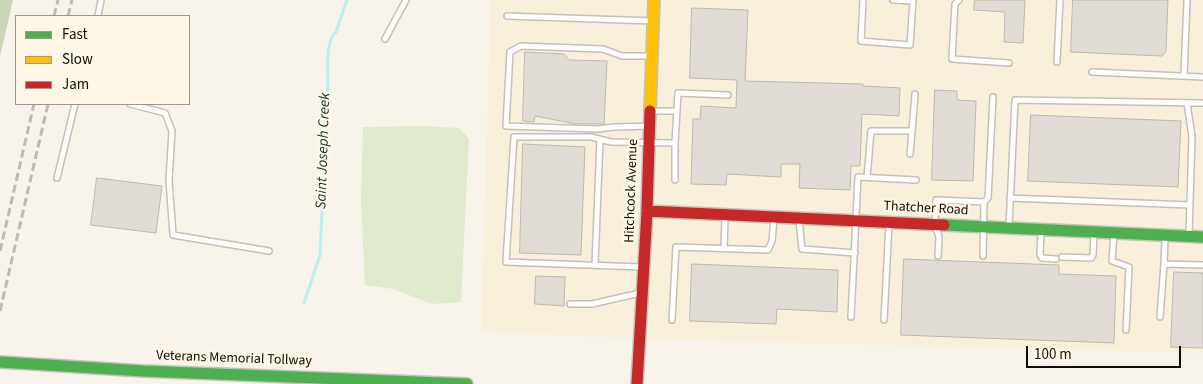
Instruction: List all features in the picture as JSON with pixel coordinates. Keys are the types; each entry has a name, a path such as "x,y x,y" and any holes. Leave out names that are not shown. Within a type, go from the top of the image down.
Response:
{"main road":[{"name":"Hitchcock Avenue","path":"637,384 647,211 654,0"},
{"name":"Thatcher Road","path":"647,211 1203,236"},
{"path":"54,355 88,368"},
{"name":"Veterans Memorial Tollway","path":"0,362 143,371 467,384"}],"lane":[{"path":"98,15 101,0"},
{"path":"385,39 406,0"},
{"path":"863,0 861,41 910,46 913,0 892,0"},
{"path":"959,0 955,4 952,59 1009,63"},
{"path":"1057,62 1060,0"},
{"path":"1184,76 1187,0"},
{"path":"507,16 653,21"},
{"path":"650,126 598,129 506,126 510,52 521,46 603,49 622,56 652,56"},
{"path":"1092,72 1203,77"},
{"path":"675,180 678,93 728,94"},
{"path":"910,154 915,94"},
{"path":"983,256 984,202 988,198 993,97"},
{"path":"1009,228 1015,100 1203,103"},
{"path":"1187,103 1192,136 1189,236"},
{"path":"57,178 76,105"},
{"path":"134,105 165,112 172,131 169,180 173,236 269,251"},
{"path":"650,111 677,111"},
{"path":"867,178 871,131 912,131"},
{"path":"644,267 506,262 514,136 591,136 611,142 675,143"},
{"path":"596,265 600,139"},
{"path":"852,317 858,177 916,180"},
{"path":"1010,198 1190,205"},
{"path":"938,256 940,237 934,224 936,200 984,202"},
{"path":"724,248 725,214"},
{"path":"672,320 676,247 768,250 772,241 774,217"},
{"path":"799,218 802,249 855,253"},
{"path":"884,320 889,222"},
{"path":"1041,229 1040,255 1042,258 1056,259"},
{"path":"1062,257 1091,258 1093,255 1095,232"},
{"path":"1114,232 1112,261 1128,267 1126,330"},
{"path":"1160,317 1165,235"},
{"path":"1164,264 1203,266"},
{"path":"570,304 592,304 643,292"}],"shaded area":[{"path":"491,0 1203,0 1203,353 649,339 481,332"}],"green space":[{"path":"0,0 13,0 0,56"},
{"path":"425,126 459,128 469,139 461,302 432,304 393,289 365,285 361,201 363,127"}],"building":[{"path":"975,0 1025,0 1023,43 1004,42 1005,12 974,10"},
{"path":"1073,0 1168,0 1166,51 1162,56 1071,52"},
{"path":"692,8 748,10 745,81 863,84 863,86 900,88 899,116 862,114 860,166 851,166 850,190 799,188 800,164 781,164 781,177 727,174 726,185 691,184 693,119 700,119 701,106 736,108 737,80 690,78"},
{"path":"525,52 564,54 569,60 607,61 604,124 576,124 535,116 534,122 523,121"},
{"path":"935,90 957,91 957,100 976,101 973,181 932,180"},
{"path":"1031,115 1181,121 1178,187 1028,181"},
{"path":"523,144 585,147 581,255 520,253"},
{"path":"97,178 162,186 156,233 91,225"},
{"path":"904,259 1059,265 1059,274 1116,276 1114,343 901,335"},
{"path":"692,264 838,270 837,312 777,309 776,324 690,321"},
{"path":"1174,272 1203,273 1203,348 1171,347"},
{"path":"536,276 565,277 564,306 535,304"}],"waterway":[{"name":"Saint Joseph Creek","path":"304,303 320,255 329,48 347,0"}],"railway":[{"path":"54,15 58,0"},
{"path":"68,15 72,0"},
{"path":"0,251 34,105"},
{"path":"0,311 48,105"}],"traffic: fast":[{"path":"944,225 1203,237"},
{"path":"0,362 143,371 467,384"}],"traffic: slow":[{"path":"650,111 654,0"}],"traffic: jam":[{"path":"637,384 647,211 650,111"},
{"path":"647,211 944,225"}]}
